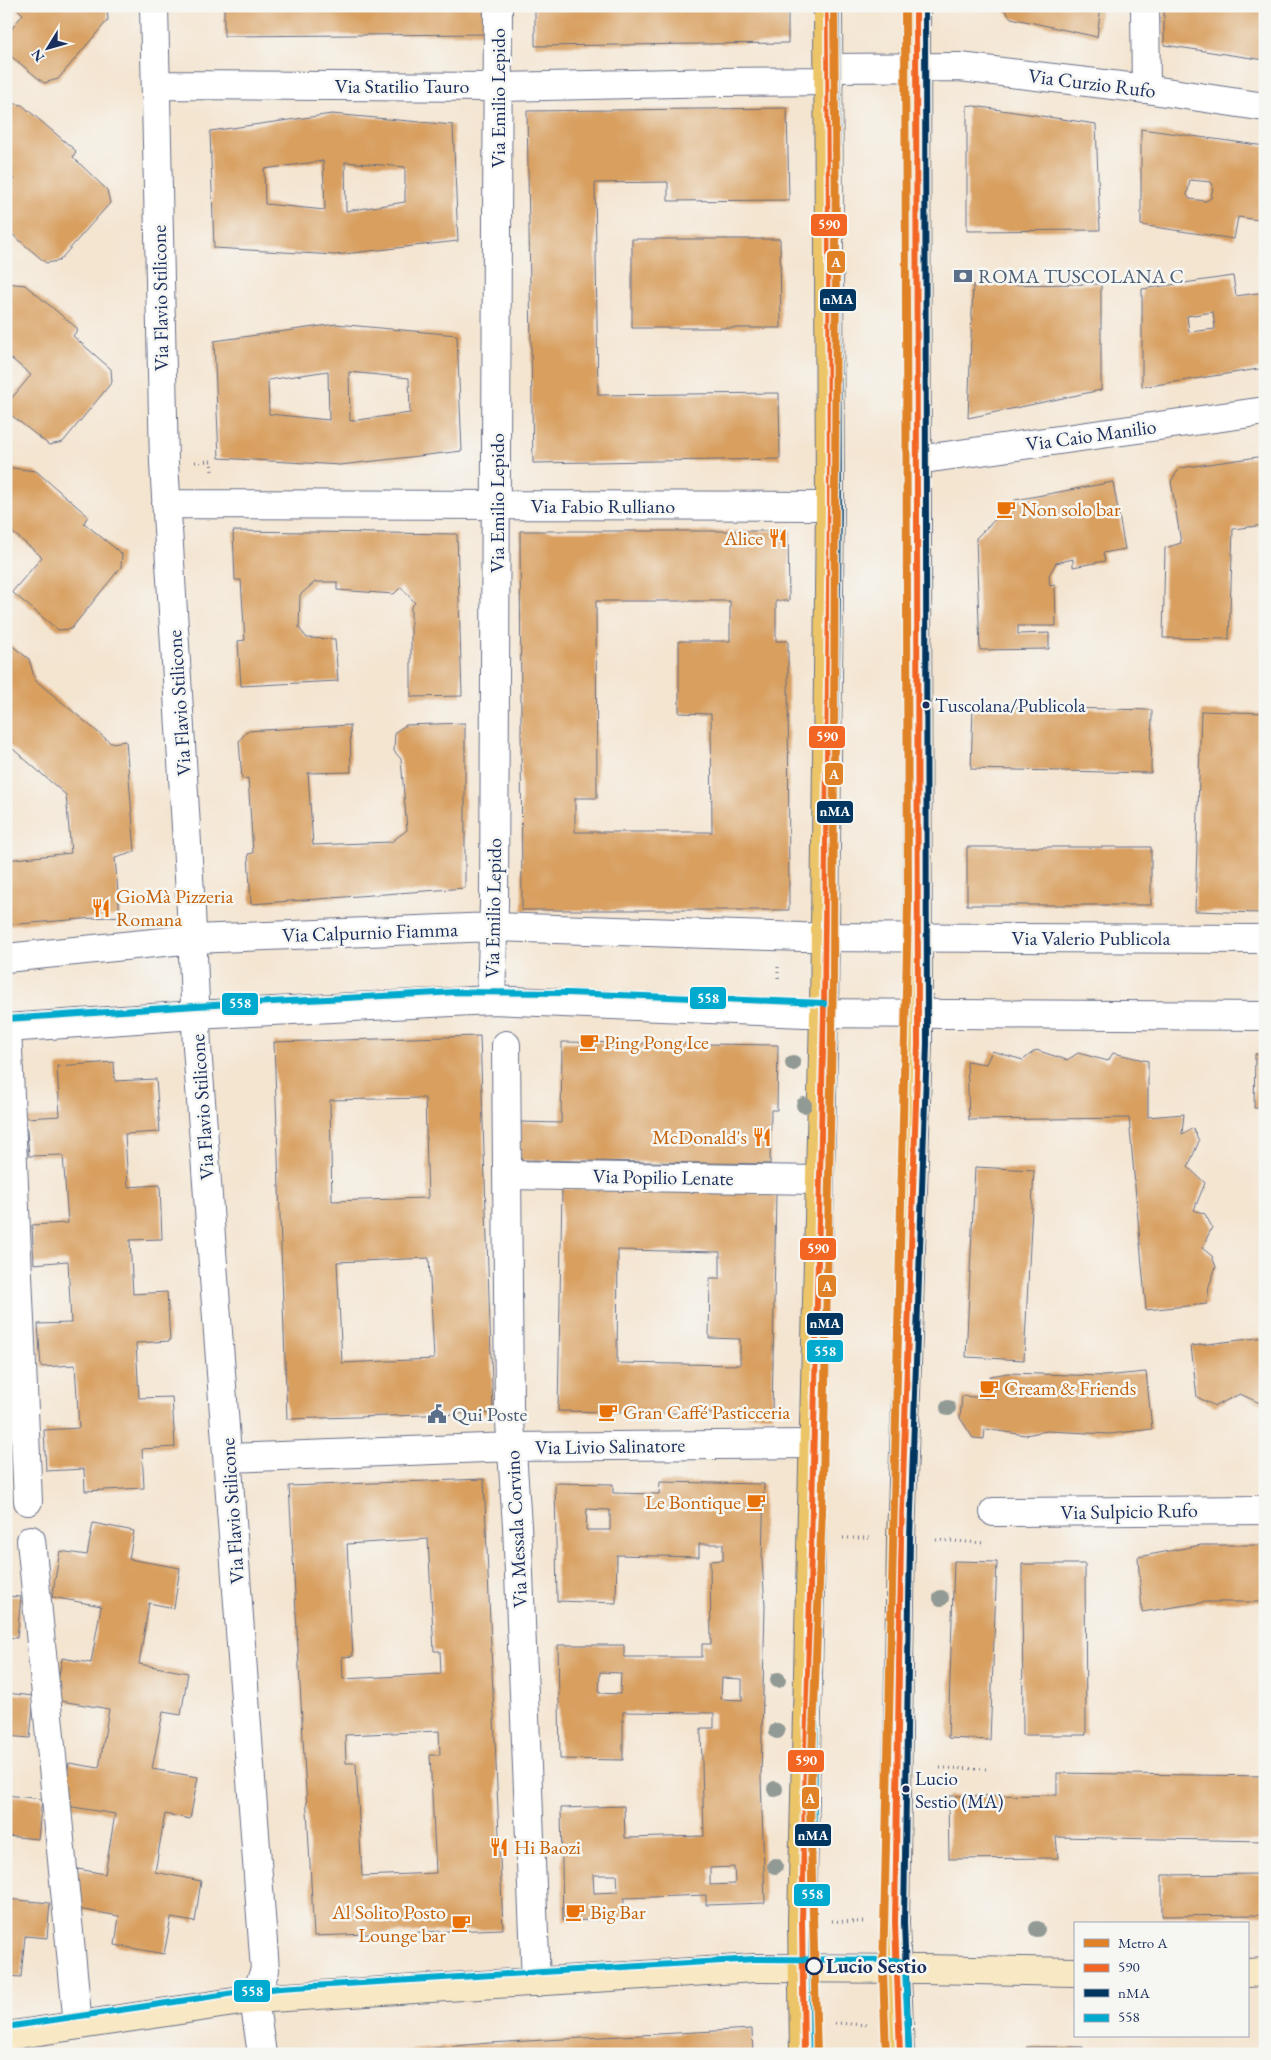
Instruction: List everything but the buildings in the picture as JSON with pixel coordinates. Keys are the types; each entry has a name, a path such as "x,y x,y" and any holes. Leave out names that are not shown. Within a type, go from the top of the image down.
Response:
{"main road":[{"path":"804,2054 802,1968 812,1444 824,1012 830,506 828,6"},
{"path":"900,2054 896,1968 896,1860 901,1539 918,1012 918,69 916,6"}],"street":[{"name":"Via Flavio Stilicone","path":"154,6 166,504 193,939 197,1047 265,1970 254,1999 262,2054"},
{"name":"Via Emilio Lepido","path":"491,1000 496,506 498,6"},
{"path":"1145,6 1146,89"},
{"name":"Via Curzio Rufo","path":"829,75 960,68 1146,89 1265,107"},
{"name":"Via Statilio Tauro","path":"156,85 498,87 720,82 829,75"},
{"name":"Via Caio Manilio","path":"917,460 1265,411"},
{"name":"Via Fabio Rulliano","path":"166,504 830,506"},
{"name":"Via Calpurnio Fiamma","path":"6,958 193,939 493,927 824,937"},
{"name":"Via Valerio Publicola","path":"824,937 1265,939"},
{"path":"28,1501 7,1028 195,1014 491,1000 824,1012 1265,1016"},
{"name":"Via Messala Corvino","path":"506,1045 508,1373 517,1526 536,1982"},
{"name":"Via Popilio Lenate","path":"507,1175 820,1180"},
{"name":"Via Livio Salinatore","path":"228,1458 511,1447 812,1444"},
{"name":"Via Sulpicio Rufo","path":"994,1512 1265,1510"},
{"path":"31,1540 78,2025"},
{"path":"6,2036 254,1999 755,1968 896,1968 1074,1972"},
{"path":"1248,1973 1265,1972"}],"path":[{"path":"193,462 211,461 212,472"},
{"path":"778,963 778,982"},
{"path":"834,1537 881,1538"},
{"path":"936,1540 987,1543"},
{"path":"940,1768 990,1769"},
{"path":"824,1921 869,1922"},
{"path":"826,2022 876,2026"}],"metro line":[{"name":"A","path":"817,2054 810,1807 823,1485 833,976 836,243 834,6"},
{"name":"A","path":"886,2054 883,1971 908,906 905,6"}],"transit line":[{"name":"590","path":"804,2054 802,1921 824,1012 830,506 828,6"},
{"name":"nMA","path":"813,2054 811,1921 833,1012 839,506 837,6"},
{"name":"590","path":"900,2054 895,1923 901,1539 918,1044 916,6"},
{"name":"nMA","path":"909,2054 904,1923 910,1539 927,1044 925,6"},
{"name":"558","path":"6,1019 195,1006 456,992 568,993 824,1003 831,1007 833,1012 811,1921 813,2054"},
{"name":"558","path":"6,2027 241,1992 280,1988 754,1959 896,1960 902,1962 905,1968 909,2054"}],"place":[{"name":"ROMA TUSCOLANA C","path":"963,276"},
{"name":"Non solo bar","path":"1006,509"},
{"name":"Alice","path":"778,538"},
{"name":"Tuscolana/Publicola","path":"926,705"},
{"name":"GioMà Pizzeria Romana","path":"101,908"},
{"name":"Ping Pong Ice","path":"589,1042"},
{"name":"McDonald's","path":"762,1137"},
{"name":"Cream & Friends","path":"989,1388"},
{"name":"Gran Caffé Pasticceria","path":"608,1412"},
{"name":"Qui Poste","path":"437,1414"},
{"name":"Le Bontique","path":"756,1502"},
{"name":"Lucio Sestio (MA)","path":"906,1789"},
{"name":"Hi Baozi","path":"499,1847"},
{"name":"Big Bar","path":"575,1912"},
{"name":"Al Solito Posto Lounge bar","path":"461,1923"},
{"name":"Lucio Sestio","path":"814,1966"}]}
